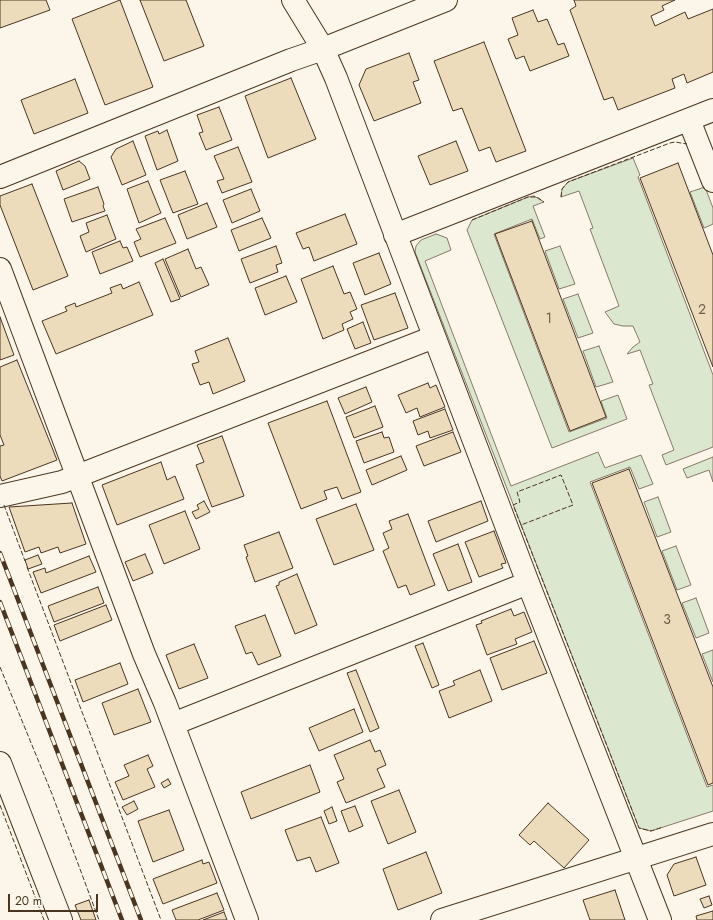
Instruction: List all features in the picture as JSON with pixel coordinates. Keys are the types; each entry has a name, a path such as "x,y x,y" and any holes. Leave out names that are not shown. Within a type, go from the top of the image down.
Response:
{"street":[{"path":"292,0 322,49 336,78 528,583 660,920"},
{"path":"0,177 291,60 446,0"},
{"path":"395,235 713,110"},
{"path":"689,120 713,181"},
{"path":"0,269 144,654 173,724 247,920"},
{"path":"0,496 62,482 434,337"},
{"path":"173,724 528,583"},
{"path":"0,763 60,920"},
{"path":"442,920 713,834"}],"green space":[{"path":"633,158 640,175 638,177 713,375 713,447 666,465 662,455 674,450 649,385 653,384 640,350 627,354 640,342 633,326 614,324 605,312 619,306 590,229 593,228 579,191 561,197 562,189 568,182"},
{"path":"705,187 713,208 713,224 704,228 690,192"},
{"path":"534,196 544,202 533,206 545,237 540,239 532,219 494,234 569,432 607,418 601,401 618,395 627,419 552,448 467,230 472,220 528,197"},
{"path":"436,234 447,238 451,250 425,261 511,486 598,452 605,468 641,455 653,484 639,489 630,467 590,482 707,787 713,785 713,811 651,831 639,828 415,252 416,246 421,240"},
{"path":"560,246 575,284 559,289 545,251"},
{"path":"578,294 593,333 578,338 563,299"},
{"path":"599,346 613,382 596,387 583,351"},
{"path":"713,457 713,482 709,470 687,478 683,469"},
{"path":"658,497 671,532 657,537 644,502"},
{"path":"676,546 691,585 677,590 662,551"},
{"path":"696,598 709,633 696,638 682,603"},
{"path":"713,650 713,682 702,654"}],"building":[{"path":"0,0 46,0 50,10 0,28"},
{"path":"120,0 153,87 105,105 72,19"},
{"path":"140,0 186,0 204,46 164,61"},
{"path":"574,0 675,0 662,6 664,10 651,16 655,26 685,12 688,19 713,9 713,72 687,83 684,74 672,79 675,88 618,110 613,97 604,100 570,10 576,6"},
{"path":"533,10 538,22 547,19 558,45 564,43 569,56 530,71 524,56 516,59 508,39 518,35 512,18"},
{"path":"484,42 526,151 496,162 490,147 479,151 462,108 453,111 434,61"},
{"path":"409,53 419,80 413,82 421,103 374,121 359,85 366,69"},
{"path":"291,78 316,139 268,158 245,96"},
{"path":"75,79 88,113 34,134 21,100"},
{"path":"219,107 232,140 206,150 199,133 203,132 197,115"},
{"path":"167,130 178,161 157,170 145,136 158,131 159,134"},
{"path":"133,141 146,175 122,185 111,157 116,149"},
{"path":"456,141 468,171 430,185 418,156"},
{"path":"238,147 252,182 222,193 217,181 224,179 214,156"},
{"path":"79,161 85,166 90,179 63,190 56,171"},
{"path":"678,163 713,255 713,367 640,178"},
{"path":"185,171 198,204 173,213 160,180"},
{"path":"148,181 161,213 139,223 127,189"},
{"path":"32,184 68,276 33,290 0,205 0,196"},
{"path":"98,187 105,211 72,222 64,199"},
{"path":"251,189 260,211 232,223 223,200"},
{"path":"207,203 217,227 187,239 178,215"},
{"path":"345,214 357,244 314,261 309,247 303,249 296,233"},
{"path":"107,215 116,239 86,252 80,236 89,232 86,223"},
{"path":"165,218 176,243 140,257 134,242 141,239 136,229"},
{"path":"262,218 271,238 239,251 231,230"},
{"path":"532,221 606,417 570,431 495,234"},
{"path":"120,241 123,248 127,247 133,261 100,274 92,252"},
{"path":"276,246 282,263 276,265 278,272 250,283 241,259"},
{"path":"188,249 196,269 201,267 209,285 181,297 165,259"},
{"path":"379,253 391,284 365,295 353,263"},
{"path":"163,259 180,299 171,302 155,263"},
{"path":"333,266 344,294 350,292 357,309 350,312 353,319 342,324 344,330 323,339 301,279"},
{"path":"286,276 297,302 265,315 255,288"},
{"path":"139,282 153,315 56,354 42,321 67,311 65,307 75,303 76,307 112,293 110,288 121,284 123,289"},
{"path":"395,293 408,328 374,340 361,305"},
{"path":"0,317 14,355 0,360"},
{"path":"363,322 371,343 355,349 347,329"},
{"path":"228,338 245,381 213,394 209,382 200,385 192,364 199,362 195,351"},
{"path":"17,360 57,460 2,481 0,476 0,446 4,445 0,435 0,367"},
{"path":"428,383 430,388 436,385 445,407 420,417 417,408 406,413 398,395"},
{"path":"366,387 372,402 345,414 338,398"},
{"path":"327,401 361,492 342,499 337,487 324,491 327,499 301,509 268,423"},
{"path":"375,406 383,427 354,438 346,417"},
{"path":"445,409 453,430 430,438 428,431 418,435 413,421"},
{"path":"382,432 384,438 389,437 394,452 364,463 356,441"},
{"path":"453,432 461,452 424,466 416,446"},
{"path":"222,436 244,496 212,507 196,465 204,462 197,445"},
{"path":"401,456 407,470 372,485 366,470"},
{"path":"161,462 167,480 175,476 184,499 117,525 102,485"},
{"path":"629,469 713,687 713,783 708,785 592,483"},
{"path":"204,501 210,512 196,519 192,512 199,509 197,505"},
{"path":"481,501 488,521 436,542 428,521"},
{"path":"72,503 86,544 60,553 58,547 41,553 39,547 25,552 9,507"},
{"path":"356,504 374,550 334,565 316,519"},
{"path":"185,511 200,549 164,564 149,525"},
{"path":"408,514 435,585 410,595 406,585 398,588 383,551 389,548 383,533 392,529 389,521"},
{"path":"494,531 506,563 501,564 503,568 479,577 465,542"},
{"path":"279,532 293,568 255,582 246,557 248,556 244,545"},
{"path":"458,544 472,582 448,591 433,554"},
{"path":"145,554 153,573 133,581 125,562"},
{"path":"38,555 42,564 28,569 25,560"},
{"path":"89,556 96,572 41,593 33,572 45,568 46,573"},
{"path":"297,574 317,625 295,634 276,586 279,585 279,582"},
{"path":"98,587 104,603 54,622 48,606"},
{"path":"106,605 112,620 60,641 54,625"},
{"path":"511,609 514,616 524,612 532,632 515,639 517,644 487,655 476,625 482,623 481,621"},
{"path":"265,615 281,656 258,665 252,652 246,654 235,626"},
{"path":"534,641 547,673 502,690 490,658"},
{"path":"423,643 439,685 432,688 415,646"},
{"path":"194,644 208,678 179,689 166,655"},
{"path":"120,663 128,684 83,702 75,680"},
{"path":"356,670 379,728 370,732 347,673"},
{"path":"480,670 492,701 449,718 439,691 455,685 453,681"},
{"path":"138,689 151,722 114,735 102,703"},
{"path":"354,709 363,732 319,751 309,728"},
{"path":"370,740 375,752 380,750 386,765 377,769 385,787 346,803 337,782 344,779 334,755"},
{"path":"148,755 153,766 147,769 155,787 123,800 115,782 129,776 124,765"},
{"path":"310,765 320,792 251,819 241,792"},
{"path":"168,779 171,784 164,788 161,783"},
{"path":"399,790 416,832 388,844 371,801"},
{"path":"134,801 138,809 127,815 122,807"},
{"path":"548,803 589,840 564,868 534,841 530,845 519,835"},
{"path":"355,806 363,826 349,832 341,811"},
{"path":"332,807 337,821 329,824 324,811"},
{"path":"169,810 184,850 153,862 138,821"},
{"path":"321,817 339,863 316,872 310,857 297,861 285,830"},
{"path":"426,852 442,893 398,910 383,869"},
{"path":"696,857 706,885 674,896 667,875 674,864"},
{"path":"202,860 203,864 209,862 217,883 163,904 153,879"},
{"path":"615,890 625,920 590,920 583,900"},
{"path":"217,893 224,910 198,920 176,920 172,910"},
{"path":"709,896 712,905 704,908 700,899"},
{"path":"89,900 96,920 81,920 75,905"},
{"path":"713,911 713,920 697,920 696,916"},
{"path":"224,912 227,920 203,920"}],"railway":[{"path":"0,553 141,920"},
{"path":"0,602 122,920"}],"fence":[{"path":"561,197 562,189 568,182 670,143 675,142 687,144"},
{"path":"472,220 528,197 537,197 544,202"},
{"path":"521,525 513,505 520,502 517,492 561,475 573,505 521,525 639,828 651,831 663,827"},
{"path":"4,505 25,561"},
{"path":"27,567 161,920"},
{"path":"0,667 52,794 99,920"},
{"path":"0,805 44,920"}]}
